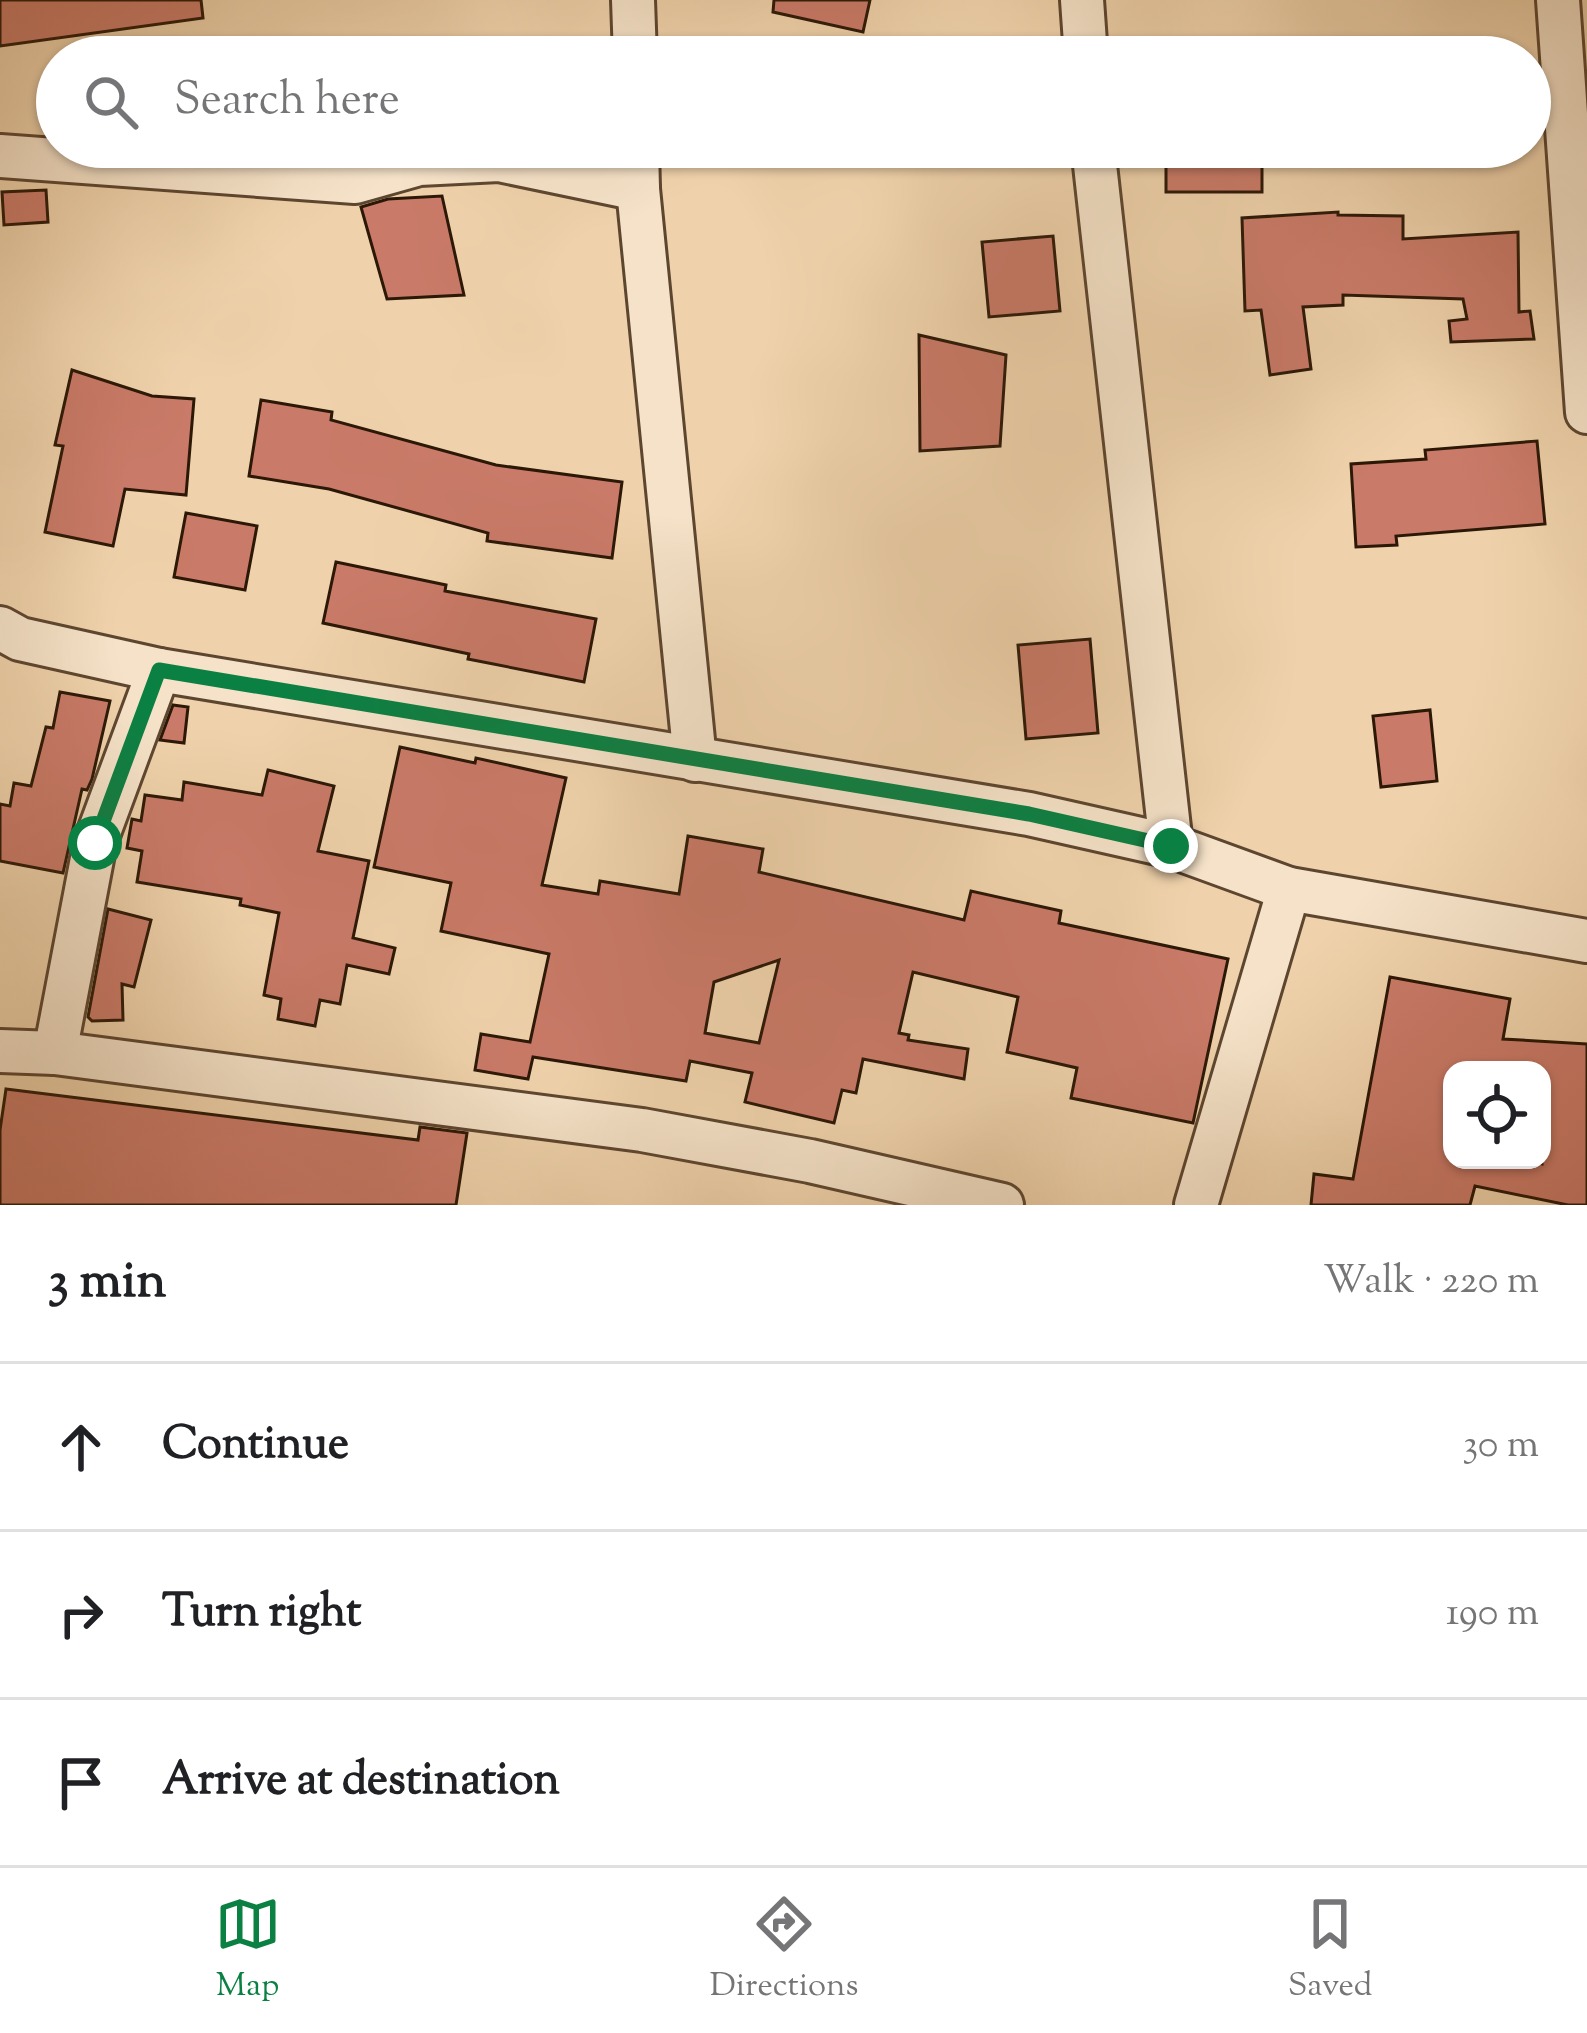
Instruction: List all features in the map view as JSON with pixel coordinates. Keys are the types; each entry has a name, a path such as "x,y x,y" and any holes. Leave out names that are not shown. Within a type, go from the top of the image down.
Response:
{"street":[{"path":"633,0 634,36"},
{"path":"1082,0 1085,36"},
{"path":"1558,0 1587,412"},
{"path":"0,156 36,159"},
{"path":"164,168 355,182 405,168"},
{"path":"549,168 638,189"},
{"path":"638,168 695,760"},
{"path":"1095,168 1171,846"},
{"path":"0,628 20,639 159,670 1029,814 1171,846 1289,889 1587,941"},
{"path":"55,1053 95,843 159,670"},
{"path":"1196,1205 1289,889"},
{"path":"0,1051 55,1053 642,1130 810,1160 1002,1205"}],"building":[{"path":"0,0 201,0 203,18 72,36 36,36 36,41 0,46"},
{"path":"774,0 870,0 863,32 773,12"},
{"path":"1166,168 1262,168 1262,192 1166,192"},
{"path":"46,190 48,222 4,225 2,192"},
{"path":"442,196 464,295 387,299 361,207 388,199"},
{"path":"1338,212 1403,216 1403,239 1518,232 1519,312 1530,311 1534,339 1451,342 1449,321 1467,319 1463,299 1343,295 1343,305 1303,307 1311,369 1270,375 1261,310 1245,311 1242,218"},
{"path":"1053,236 1060,311 989,317 982,242"},
{"path":"919,335 1006,355 1000,446 920,451"},
{"path":"72,370 152,396 194,399 186,495 125,489 113,546 45,532 63,446 55,445"},
{"path":"261,400 332,412 331,420 496,465 622,482 612,558 487,541 488,533 329,489 249,476"},
{"path":"1537,441 1545,524 1396,536 1397,545 1356,547 1351,464 1426,459 1425,450"},
{"path":"186,513 257,526 245,590 174,577"},
{"path":"336,562 446,585 445,591 596,619 584,682 323,623"},
{"path":"1090,639 1098,733 1026,739 1018,645"},
{"path":"60,692 110,701 92,779 87,790 82,789 63,873 0,861 0,804 10,806 14,783 31,786 46,727 53,728"},
{"path":"173,705 188,707 184,743 160,740"},
{"path":"1430,710 1437,781 1381,787 1373,716"},
{"path":"400,747 566,778 542,885 598,894 600,881 679,894 688,836 763,849 759,872 964,920 971,891 1061,911 1059,923 1228,959 1193,1123 1071,1098 1077,1068 1007,1052 1018,997 913,972 899,1033 909,1035 908,1040 968,1049 964,1079 863,1059 856,1093 842,1090 834,1123 745,1102 752,1073 690,1061 686,1081 533,1057 528,1079 475,1070 481,1034 530,1042 549,954 441,931 451,883 374,867","holes":["779,960 759,1043 705,1033 714,982"]},
{"path":"268,770 334,786 318,851 369,861 353,938 395,948 389,974 347,965 340,1004 320,1000 315,1026 278,1019 281,999 264,995 279,913 240,905 241,899 137,882 142,851 127,848 132,819 141,821 145,795 182,800 184,782 262,795"},
{"path":"108,909 151,920 134,987 122,984 123,1020 92,1021 88,1017"},
{"path":"1390,977 1510,999 1503,1039 1587,1044 1587,1205 1475,1186 1470,1205 1311,1205 1314,1174 1353,1179"},
{"path":"6,1089 418,1140 420,1127 467,1133 456,1205 0,1205 0,1130"}],"route":[{"path":"95,843 159,670 1029,814 1171,846"}]}
